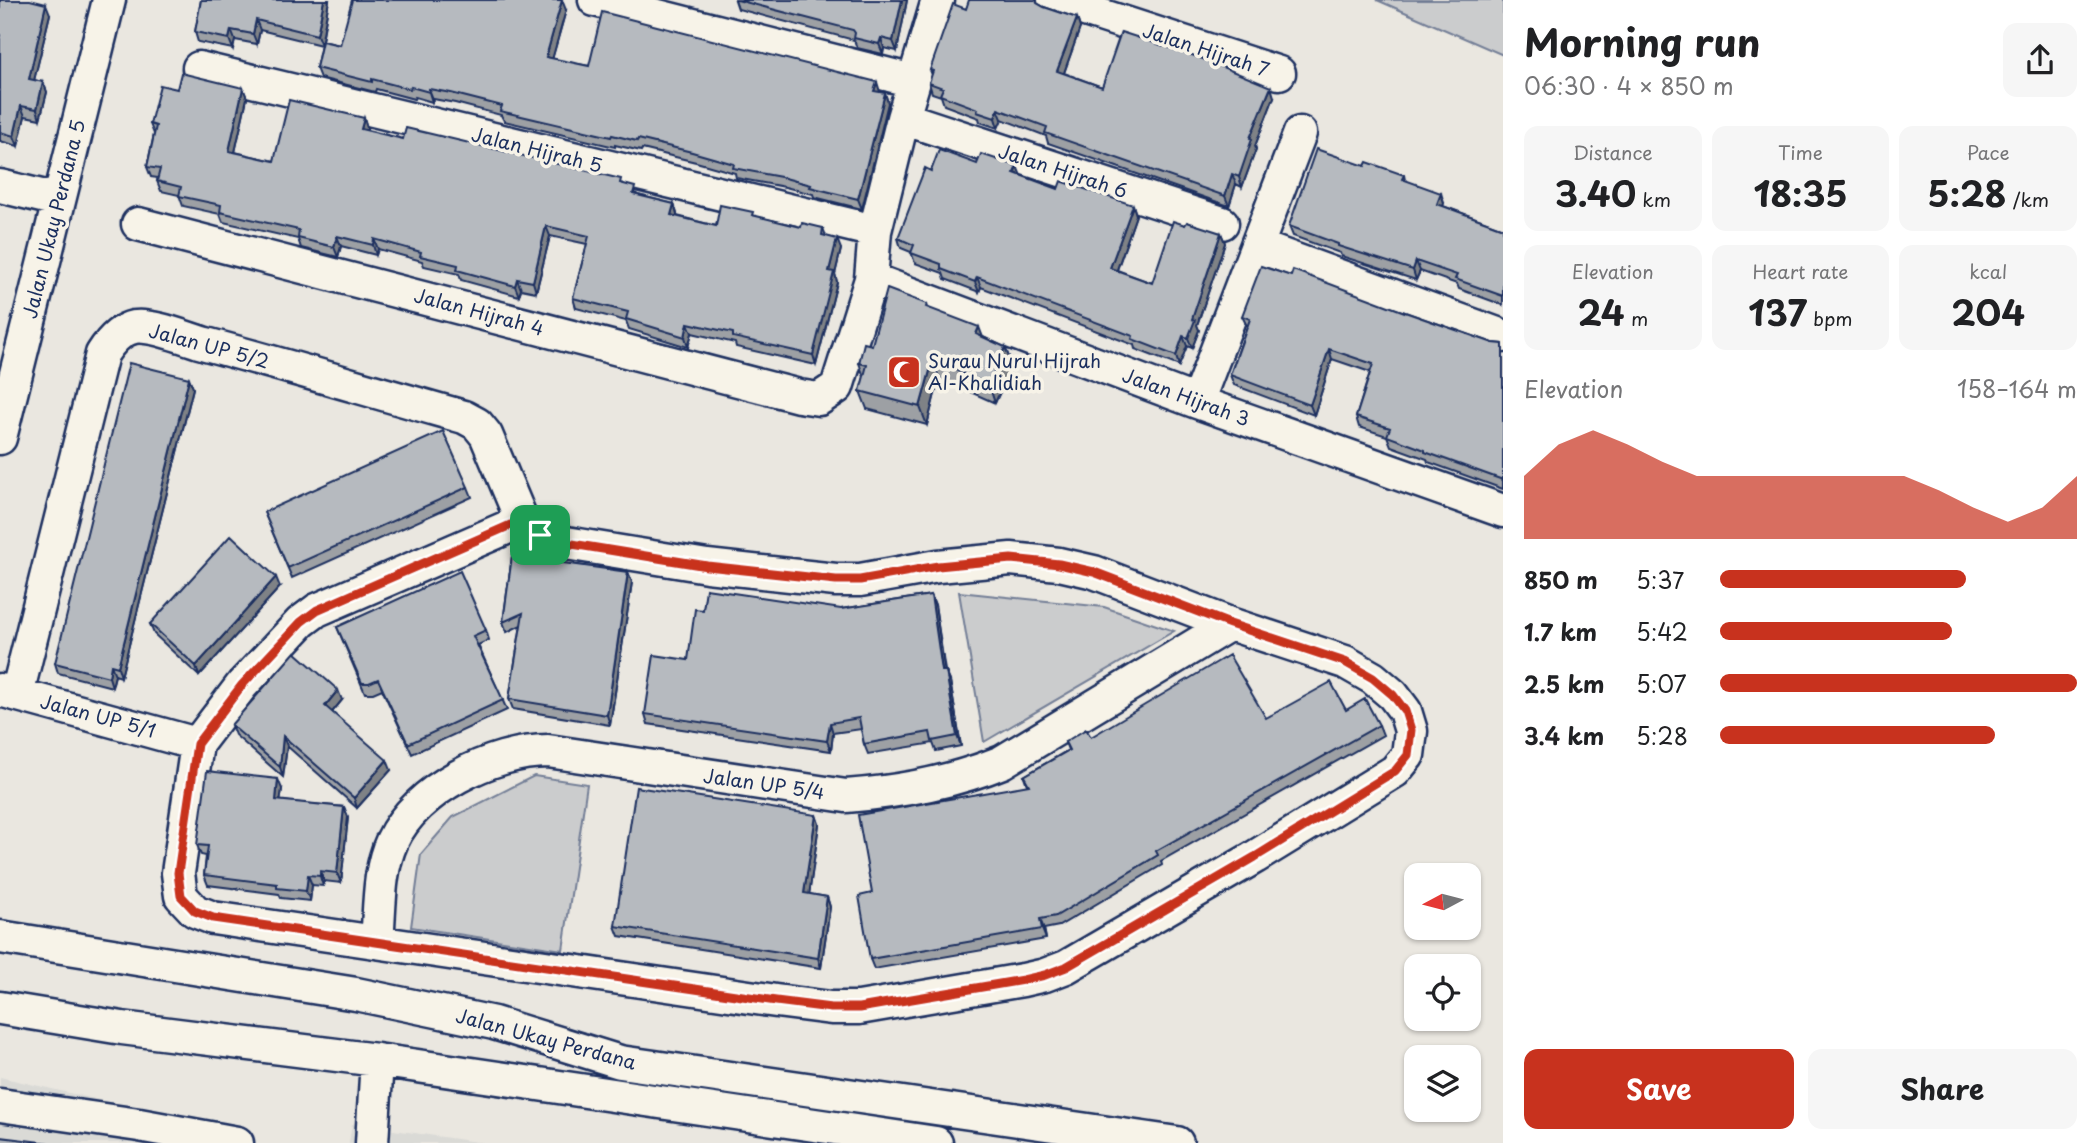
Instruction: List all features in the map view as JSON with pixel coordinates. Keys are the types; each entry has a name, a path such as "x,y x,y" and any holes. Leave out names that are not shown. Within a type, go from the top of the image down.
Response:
{"street":[{"name":"Jalan Ukay Perdana 5","path":"0,438 109,0"},
{"path":"595,0 913,81"},
{"path":"871,279 875,231 913,81 938,0"},
{"name":"Jalan Hijrah 7","path":"1054,0 1279,73"},
{"name":"Jalan Hijrah 5","path":"199,68 875,231"},
{"name":"Jalan Hijrah 6","path":"903,118 1222,223"},
{"path":"1198,402 1300,133"},
{"path":"0,186 58,200"},
{"name":"Jalan Hijrah 4","path":"138,224 819,399 837,387 871,279"},
{"path":"1257,246 1503,336"},
{"name":"Jalan Hijrah 3","path":"871,279 1198,402 1503,511"},
{"name":"Jalan UP 5/2","path":"9,692 102,354 120,333 133,327 147,328 225,349 464,417 477,424 485,435 522,520"},
{"path":"522,520 540,535 566,543 707,566 836,580 860,580 938,566 1011,559 1059,564 1094,572 1230,624 1345,662 1373,678 1393,695 1405,711 1411,730 1408,755 1395,771 1255,857 1066,967 1023,980 846,1009 213,918 195,911 181,896 178,873 197,744 242,685 301,622 317,610 522,520"},
{"name":"Jalan UP 5/4","path":"377,942 383,867 392,841 407,817 428,796 489,761 524,752 548,751 846,796 879,794 976,773 1002,762 1230,624"},
{"name":"Jalan UP 5/1","path":"9,692 197,744"},
{"name":"Jalan Ukay Perdana","path":"0,937 356,994 494,1023 620,1062 1177,1143"},
{"name":"Jalan Ukay Perdana","path":"0,1007 122,1028 377,1060 899,1140 936,1143"},
{"path":"372,1143 377,1060"},
{"path":"0,1105 138,1134 237,1143"}],"shaded area":[{"path":"1377,0 1503,0 1503,55"},
{"path":"959,592 1104,607 1174,631 984,742"},
{"path":"534,776 587,784 563,950 411,927 421,854 453,817"},
{"path":"0,1077 134,1108 130,1143 0,1143"},
{"path":"352,1124 484,1143 349,1143"}],"building":[{"path":"0,0 30,0 46,4 29,79 43,82 37,109 21,106 14,136 0,132"},
{"path":"201,0 324,0 317,35 256,20 253,34 231,30 229,39 195,32"},
{"path":"352,0 562,0 546,57 589,66 602,12 877,82 874,91 885,93 858,199 781,177 733,168 734,164 692,152 638,139 611,137 500,111 502,106 451,93 410,89 372,79 372,82 316,68 322,41 340,45"},
{"path":"737,0 902,0 893,41 881,38 879,44 854,38 853,30"},
{"path":"969,0 1036,0 1044,7 1077,18 1057,71 1102,87 1121,32 1198,57 1271,87 1250,138 1252,139 1239,177 1232,174 1225,196 1045,133 1047,127 998,109 995,118 940,95 943,88 929,83 933,71 930,70 953,4 966,9"},
{"path":"181,73 243,88 229,151 274,161 289,100 364,118 361,129 403,139 406,128 621,179 620,183 635,187 633,194 674,204 671,215 716,226 720,205 801,227 802,223 823,228 822,235 837,239 829,271 834,272 813,355 733,337 733,333 688,323 685,337 626,319 628,312 573,298 589,236 546,226 533,282 517,279 515,286 457,270 458,265 420,256 421,252 374,239 373,245 337,236 334,247 298,238 299,230 220,212 221,205 179,196 181,187 157,181 160,169 147,167 156,126 150,124 160,85 177,89"},
{"path":"1316,149 1365,166 1367,162 1404,175 1402,179 1441,193 1437,204 1503,228 1503,296 1455,279 1457,275 1416,261 1413,270 1338,246 1289,226"},
{"path":"939,150 977,164 981,154 1017,166 1014,173 1058,189 1061,181 1133,205 1110,268 1152,283 1173,221 1185,225 1187,222 1221,233 1192,319 1195,320 1188,338 1183,336 1176,356 1132,339 1133,336 977,277 975,282 941,269 941,264 911,253 914,245 898,238 925,168 931,171"},
{"path":"1261,266 1291,276 1293,270 1402,311 1493,343 1503,344 1503,480 1387,436 1390,428 1356,417 1373,364 1329,349 1310,405 1230,375 1250,319 1242,316"},
{"path":"887,289 979,327 976,334 1005,347 989,385 933,360 920,407 860,391 867,365 859,363 864,343 872,345"},
{"path":"129,363 189,378 118,667 111,665 109,677 55,663"},
{"path":"443,431 468,487 288,568 264,512"},
{"path":"231,535 276,577 196,666 150,624"},
{"path":"512,556 628,572 607,715 509,699 523,613 503,622"},
{"path":"460,571 486,630 473,636 503,700 408,744 378,679 362,683 337,627"},
{"path":"706,589 841,609 931,595 942,671 946,671 957,736 932,741 930,732 864,744 859,718 830,723 827,741 645,714 654,655 688,660 695,609 703,610"},
{"path":"295,652 338,690 325,706 387,760 354,798 283,736 280,767 231,725"},
{"path":"1229,655 1266,718 1331,682 1346,710 1365,699 1379,725 1156,851 1158,855 1056,916 1040,919 1042,929 870,959 859,896 872,893 858,815 1029,785 1024,776 1069,750 1065,742 1086,729 1091,737"},
{"path":"207,771 278,779 276,800 344,807 337,873 320,871 320,876 308,875 306,891 277,888 277,884 204,875 208,846 197,845"},
{"path":"636,787 816,815 804,893 827,897 818,958 615,926"},
{"path":"0,1137 49,1143 0,1143"}],"place":[{"name":"Surau Nurul Hijrah Al-Khalidiah","path":"904,372"}],"route":[{"path":"522,520 540,535 566,543 707,566 836,580 860,580 938,566 1011,559 1059,564 1094,572 1230,624 1345,662 1373,678 1393,695 1405,711 1411,730 1411,743 1408,755 1395,771 1255,857 1066,967 1023,980 859,1008 831,1008 776,1001 213,918 195,911 181,896 178,873 197,744 242,685 301,622 317,610 522,520"}]}
